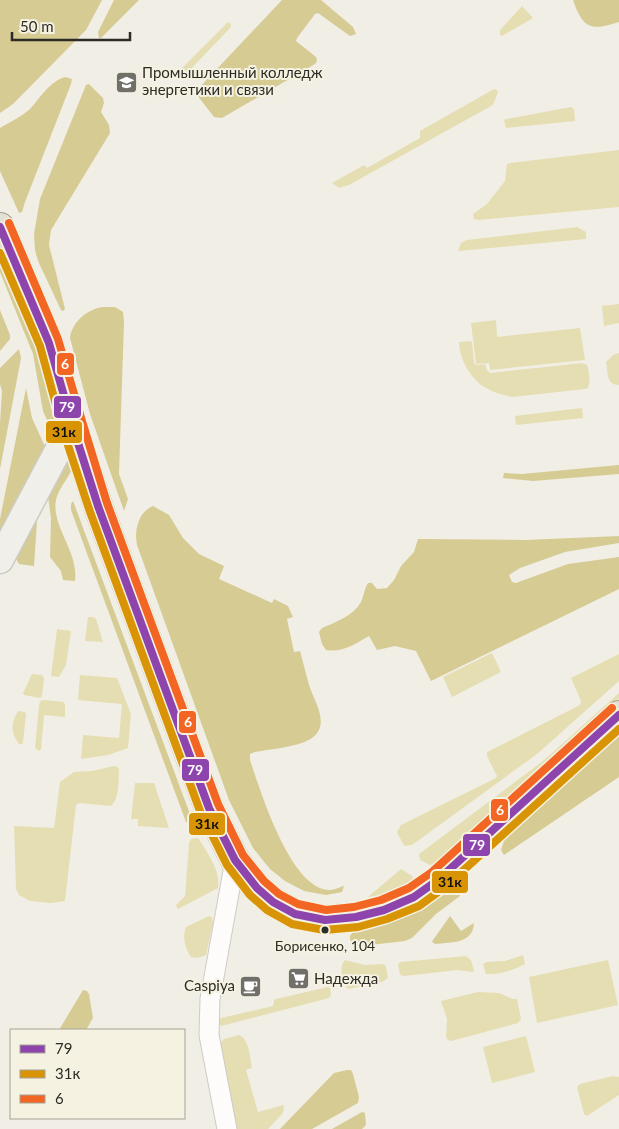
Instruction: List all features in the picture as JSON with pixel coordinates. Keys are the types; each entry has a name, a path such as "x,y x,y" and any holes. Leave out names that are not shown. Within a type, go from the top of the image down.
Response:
{"main road":[{"path":"0,227 49,343 98,506 209,808 235,860 257,888 274,902 295,914 325,920 356,917 384,910 414,897 438,880 619,715"},
{"path":"0,560 72,424"}],"street":[{"path":"227,1129 209,1035 209,1016 210,999 235,860"}],"shaded area":[{"path":"0,0 102,0 86,30 13,104 0,113"},
{"path":"114,0 139,0 99,38 98,32"},
{"path":"282,0 321,0 353,27 356,34 350,36 318,13 315,14 296,41 316,57 317,61 315,64 222,118 214,117 197,95 197,90"},
{"path":"573,0 619,0 619,22 595,27 589,25 580,17"},
{"path":"522,6 533,18 502,36 500,35 500,30"},
{"path":"228,22 231,24 230,28 187,73 182,73 182,68"},
{"path":"65,77 72,79 71,84 22,212 19,213 0,171 0,128 27,112 54,82"},
{"path":"89,84 103,98 104,103 101,112 109,125 110,133 51,230 49,245 65,309 63,311 38,261 34,234 40,199 86,85"},
{"path":"494,89 498,91 491,106 349,185 339,188 332,183 364,165 367,168 420,138 420,131"},
{"path":"571,107 574,109 575,121 506,128 504,120 506,119"},
{"path":"619,150 619,207 474,219 473,214 487,204 505,181 507,164"},
{"path":"577,227 586,232 586,239 458,251 461,243 467,240"},
{"path":"0,252 41,349 60,420 55,434 43,411 33,354 0,272"},
{"path":"619,304 619,323 604,326 602,306"},
{"path":"104,307 115,307 123,312 124,322 119,474 128,499 124,511 90,414 70,338 74,326 82,316"},
{"path":"0,310 10,339 0,351"},
{"path":"496,320 497,337 580,328 585,360 490,370 489,363 476,364 471,323"},
{"path":"459,342 472,342 474,363 476,365 485,364 490,373 582,363 587,365 590,379 588,388 512,397 495,393 475,380 467,368 461,355"},
{"path":"19,349 21,358 0,469 2,391 0,368"},
{"path":"619,353 619,385 612,383 610,380 606,362 613,355"},
{"path":"26,388 32,418 47,451 0,545 0,519"},
{"path":"582,408 583,418 516,425 515,416"},
{"path":"65,462 71,464 72,469 57,496 56,510 57,520 73,560 75,581 63,580 61,571 50,557 51,518 47,490"},
{"path":"619,465 619,474 533,481 503,478 504,473 522,474"},
{"path":"73,501 193,824 186,822 71,510"},
{"path":"153,506 169,515 183,538 199,554 224,566 219,579 272,603 274,599 288,606 293,617 287,619 294,652 300,651 309,685 320,712 320,726 318,732 306,741 292,746 255,752 250,754 250,760 269,815 290,857 302,874 316,886 330,890 344,886 342,892 326,895 304,891 285,881 270,869 253,848 229,800 137,545 138,523 144,513"},
{"path":"34,516 37,521 34,566 19,564 15,553"},
{"path":"619,536 619,543 565,552 520,568 509,575 512,582 516,583 568,564 619,557 619,589 431,681 416,651 395,646 377,650 369,636 338,650 326,650 322,644 319,632 322,628 344,618 358,607 368,583 372,583 377,589 387,588 394,580 401,566 414,552 418,539 525,540"},
{"path":"88,617 96,619 103,642 85,641"},
{"path":"57,629 71,631 66,665 59,677 51,676"},
{"path":"492,653 501,672 452,697 443,677"},
{"path":"619,654 619,681 537,754 412,845 405,846 403,844 397,832 401,825 496,778 497,776 487,756 487,752 580,705 581,701 571,678"},
{"path":"32,674 42,675 44,679 42,696 40,698 24,695 23,693"},
{"path":"80,675 117,678 131,714 128,748 108,755 81,759 83,735 119,738 122,704 78,700"},
{"path":"619,693 619,698 442,861 430,865 420,860 419,854 543,761"},
{"path":"40,701 64,702 65,717 44,715 41,749 39,751 35,748 39,705"},
{"path":"18,711 25,712 26,715 22,744 19,744 16,740 12,728"},
{"path":"619,734 619,777 504,855 501,850 505,838"},
{"path":"114,766 118,767 119,770 117,794 114,803 111,806 79,803 76,805 65,901 51,903 30,901 19,895 16,889 14,826 54,828 60,782 74,772 92,771"},
{"path":"135,783 154,783 169,828 138,826 138,819 131,819"},
{"path":"198,838 211,858 216,870 218,888 178,909 176,905 185,896 189,843 191,839"},
{"path":"401,869 412,876 413,880 380,896 368,897"},
{"path":"453,887 460,896 436,914 412,938 405,941 361,946 354,944 350,940 353,932 388,924 414,913"},
{"path":"209,916 212,917 213,923 206,955 198,958 191,957 185,942 184,934 186,927"},
{"path":"450,916 461,931 474,923 473,930 470,935 460,941 435,944 432,942 433,940"},
{"path":"523,955 525,964 506,972 486,974 483,964 505,961"},
{"path":"466,956 471,960 474,971 458,970 400,975 398,964 401,962"},
{"path":"345,960 365,965 384,964 388,978 382,982 348,989 342,970"},
{"path":"608,960 618,1005 537,1023 529,977"},
{"path":"330,988 331,995 329,998 221,1026 219,1024 219,1019 221,1018 273,1006 276,999"},
{"path":"83,990 87,991 93,1018 87,1029 60,1029"},
{"path":"478,992 499,993 517,999 521,1019 518,1023 451,1041 448,1040 446,1037 447,1019 441,1001"},
{"path":"239,1035 245,1040 248,1049 252,1068 246,1070 258,1112 284,1105 283,1113 268,1129 234,1129 218,1045 224,1039"},
{"path":"526,1036 535,1072 492,1083 483,1047"},
{"path":"351,1070 353,1074 359,1097 358,1103 312,1129 280,1129 334,1073"},
{"path":"613,1076 619,1077 619,1095 587,1116 584,1114 577,1087 580,1084"},
{"path":"362,1112 365,1113 366,1125 362,1129 332,1129"}],"transit line":[{"name":"6","path":"9,223 58,339 107,503 218,804 243,855 264,881 279,894 298,904 326,910 354,907 381,900 409,888 432,872 612,708"},
{"name":"79","path":"0,227 49,343 98,506 209,808 235,860 257,888 273,902 295,914 325,920 356,917 384,910 414,897 438,880 619,715"},
{"name":"31к","path":"0,253 40,346 62,427 89,509 200,811 227,865 250,895 267,910 292,924 324,930 358,927 387,919 419,906 445,887 619,729"}],"place":[{"name":"Промышленный колледж энергетики и связи","path":"126,82"},
{"name":"Борисенко, 104","path":"325,930"},
{"name":"Надежда","path":"298,979"},
{"name":"Caspiya","path":"251,986"}]}
